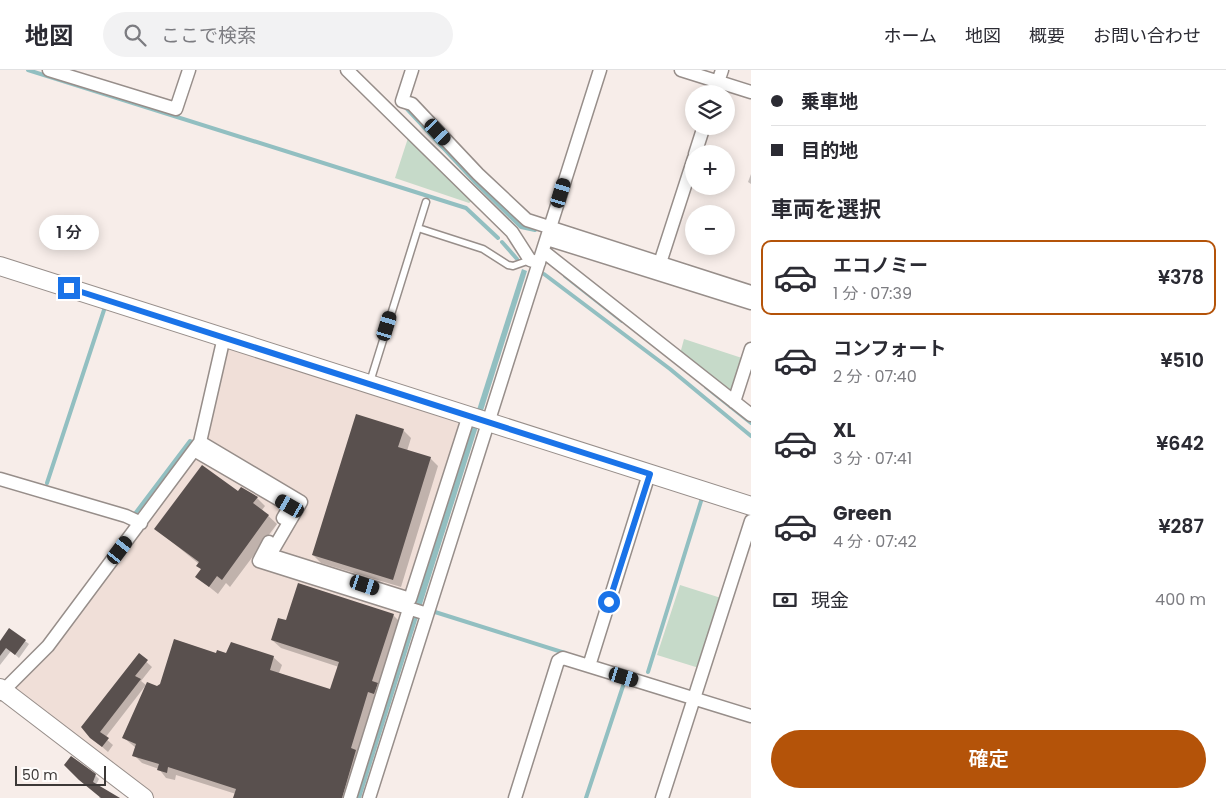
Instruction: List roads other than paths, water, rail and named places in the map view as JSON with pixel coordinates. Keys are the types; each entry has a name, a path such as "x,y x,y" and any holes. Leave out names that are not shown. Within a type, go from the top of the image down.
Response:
{"street":[{"path":"56,71 176,109 189,70"},
{"path":"347,70 512,232 542,248 751,415"},
{"path":"412,70 402,101 412,104 478,174 527,220 542,248 751,303"},
{"path":"371,797 411,608 410,599 542,248 600,70"},
{"path":"681,70 751,92"},
{"path":"660,263 685,186"},
{"path":"542,248 660,263 751,292"},
{"path":"0,266 751,506"},
{"path":"144,798 1,691 48,646 197,446 224,337"},
{"path":"734,402 751,349"},
{"path":"350,798 411,608 479,418"},
{"path":"197,446 290,506 259,561 295,568 411,608"},
{"path":"589,666 650,474"},
{"path":"0,479 126,516 141,523"},
{"path":"662,798 751,521"},
{"path":"515,798 558,661 562,658 751,716"}],"lane":[{"path":"369,383 426,202"},
{"path":"418,228 483,249 508,265 514,266 542,248"}],"water":[{"path":"522,269 527,271 361,798 353,798"}],"waterway":[{"path":"28,70 466,208 498,238"},
{"path":"405,107 474,181 521,227 535,230"},
{"path":"502,242 517,259"},
{"path":"544,274 670,369 751,436"},
{"path":"565,276 622,321"},
{"path":"47,483 105,307"},
{"path":"706,387 751,423"},
{"path":"134,515 190,441 193,443"},
{"path":"648,672 702,498"},
{"path":"435,612 565,653"},
{"path":"586,798 625,680"}]}
